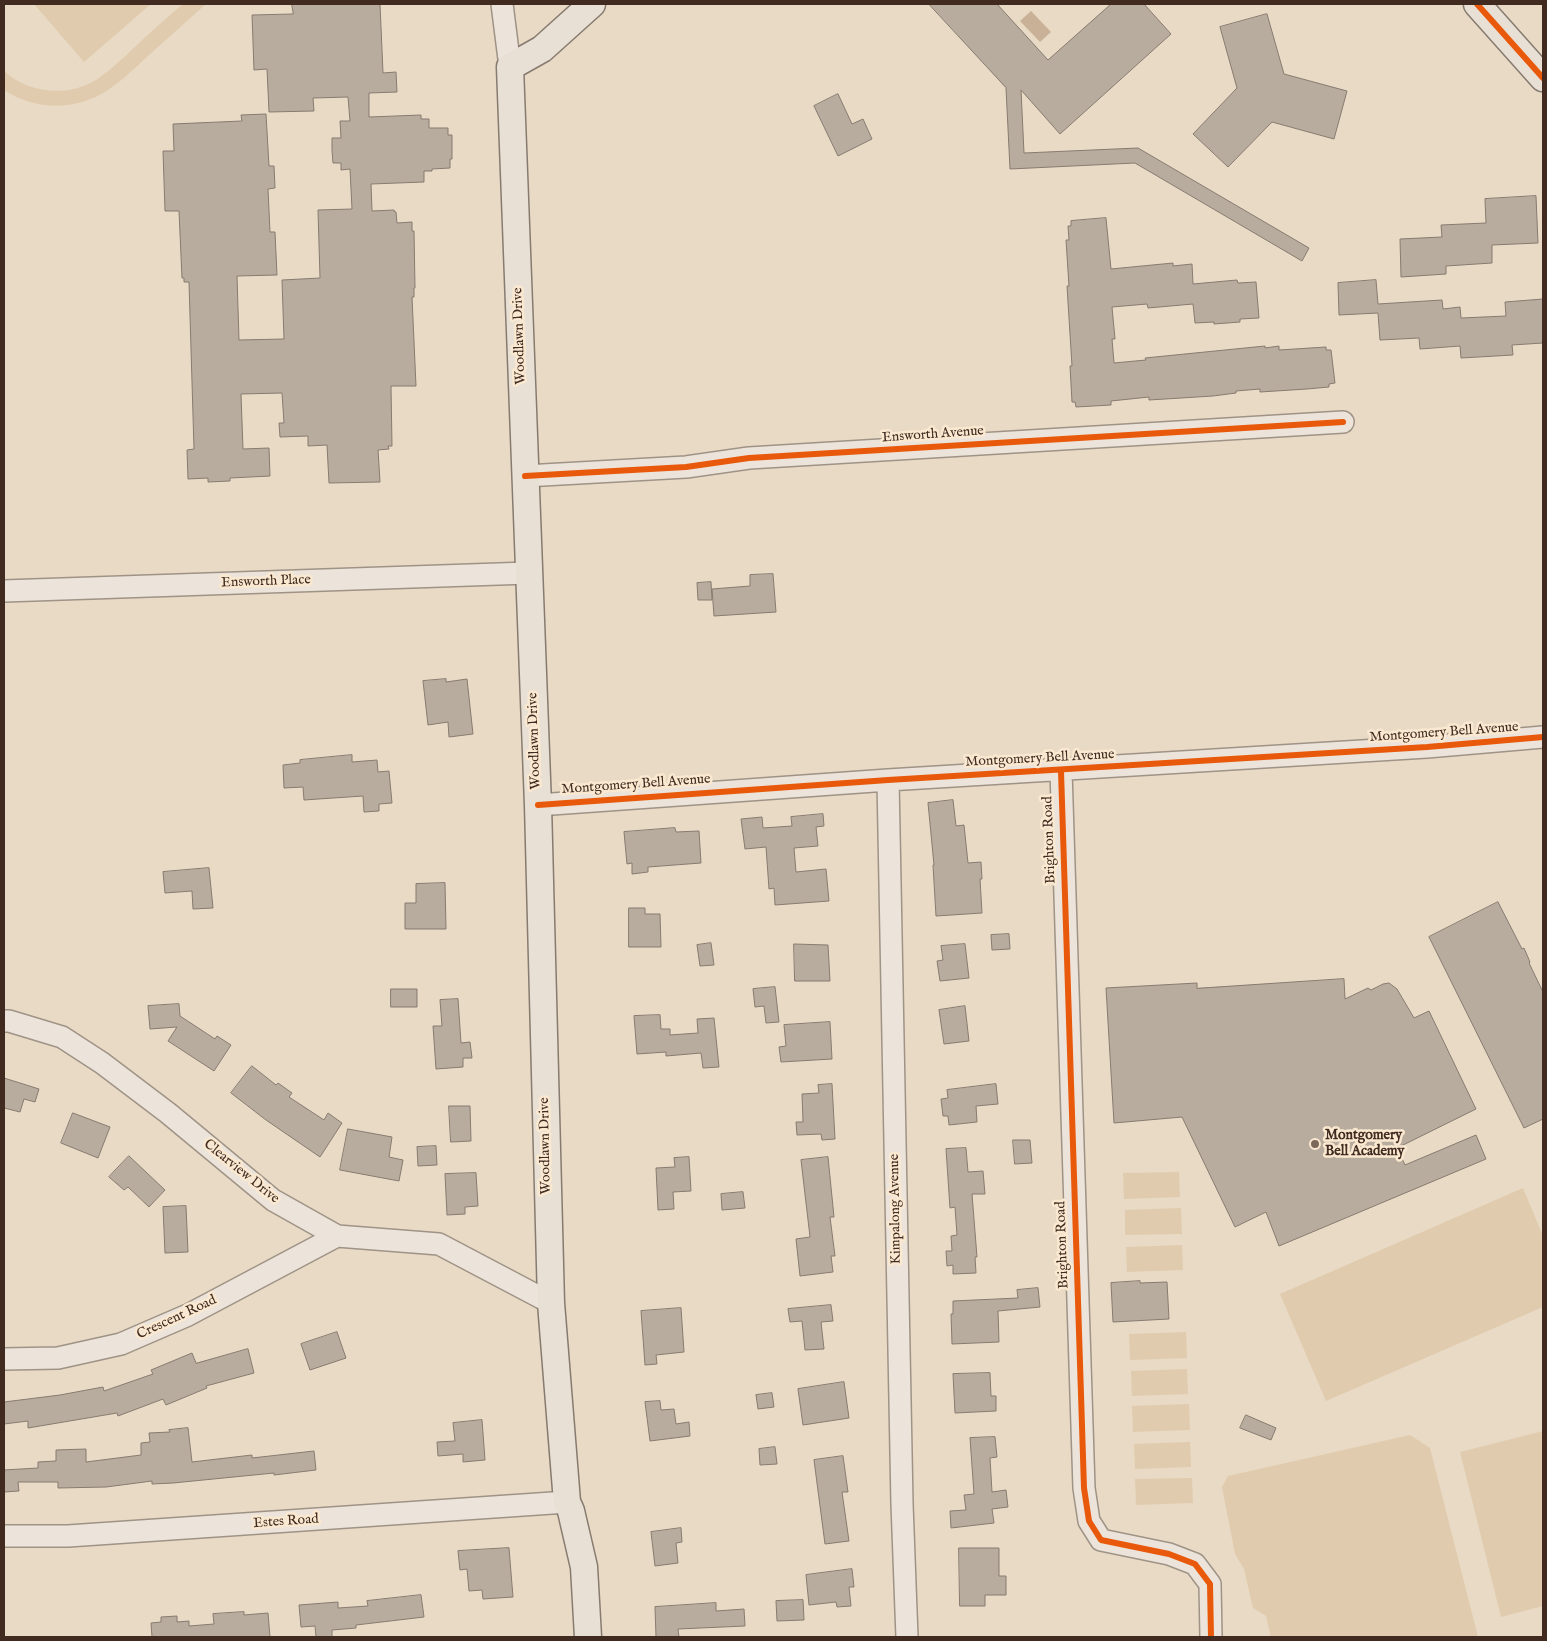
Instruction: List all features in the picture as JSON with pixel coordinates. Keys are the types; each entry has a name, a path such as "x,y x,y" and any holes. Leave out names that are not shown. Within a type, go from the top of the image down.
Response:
{"main road":[{"path":"510,67 542,49 592,4"},
{"path":"1477,4 1543,78"},
{"name":"Woodlawn Drive","path":"510,67 538,805 550,1303 567,1502 571,1511 584,1567 588,1637"}],"street":[{"path":"502,4 510,67"},
{"name":"Ensworth Avenue","path":"525,476 686,467 749,458 1343,422"},
{"name":"Ensworth Place","path":"4,591 528,573"},
{"name":"Montgomery Bell Avenue","path":"538,805 888,780 1061,771 1427,747 1543,737"},
{"name":"Brighton Road","path":"1061,771 1084,1488 1089,1522 1101,1540 1169,1554 1195,1564 1210,1584 1211,1637"},
{"name":"Kimpalong Avenue","path":"888,780 902,1495 907,1637"},
{"name":"Clearview Drive","path":"4,1021 9,1020 62,1037 102,1063 168,1113 273,1200 337,1236 439,1244 550,1303"},
{"name":"Crescent Road","path":"4,1359 58,1358 120,1344 188,1315 337,1236"},
{"name":"Estes Road","path":"4,1536 68,1536 567,1502"}],"shaded area":[{"path":"34,4 151,4 84,62"},
{"path":"183,4 206,4 124,78 96,97 83,102 56,106 29,102 4,90 4,71 14,79 25,84 49,90 73,89 96,80"},
{"path":"1031,11 1051,32 1040,42 1020,21"},
{"path":"1179,1172 1180,1197 1124,1199 1123,1173"},
{"path":"1523,1188 1543,1236 1543,1307 1326,1401 1280,1294"},
{"path":"1181,1208 1182,1234 1125,1235 1125,1210"},
{"path":"1182,1245 1183,1270 1127,1272 1126,1247"},
{"path":"1186,1332 1187,1358 1130,1360 1129,1334"},
{"path":"1187,1369 1188,1394 1132,1396 1131,1371"},
{"path":"1189,1404 1190,1430 1133,1432 1132,1406"},
{"path":"1543,1431 1543,1606 1501,1617 1460,1452"},
{"path":"1410,1435 1430,1448 1478,1637 1271,1637 1266,1616 1253,1608 1244,1569 1235,1554 1222,1487 1228,1476"},
{"path":"1190,1442 1191,1467 1135,1469 1134,1444"},
{"path":"1192,1478 1193,1503 1136,1505 1135,1479"}],"building":[{"path":"292,4 380,4 383,73 396,72 397,92 369,93 369,117 421,115 421,119 429,119 429,128 448,128 448,135 452,135 450,168 424,171 424,182 371,184 372,211 394,210 397,223 412,222 412,231 414,231 415,288 414,297 412,297 416,386 391,386 392,446 388,446 389,449 378,450 380,482 329,483 327,445 308,446 308,436 280,437 279,423 284,423 282,393 241,394 243,449 269,448 270,476 230,478 230,481 208,482 208,478 188,479 187,450 194,449 189,282 184,282 184,278 182,278 179,211 165,211 163,151 174,151 173,124 242,121 241,115 266,114 269,166 274,166 275,188 268,189 270,232 275,232 277,275 237,276 239,340 284,339 282,280 320,278 318,210 352,209 350,169 341,170 341,163 333,163 332,150 332,138 341,138 340,121 350,121 348,97 313,98 314,111 269,112 267,69 254,70 252,15 293,14"},
{"path":"929,4 997,4 1048,60 1111,4 1144,4 1171,34 1060,134 1021,90 1024,153 1138,148 1309,248 1302,261 1135,163 1010,169 1006,88"},
{"path":"1267,14 1284,74 1347,91 1334,139 1272,122 1228,167 1193,134 1237,88 1220,27"},
{"path":"838,94 852,124 863,119 872,139 838,156 814,106"},
{"path":"1536,196 1538,243 1492,245 1492,263 1446,266 1446,274 1401,277 1400,239 1442,237 1441,225 1486,223 1485,199"},
{"path":"1106,218 1111,269 1173,263 1173,266 1192,264 1193,284 1237,280 1238,283 1256,282 1259,318 1240,319 1240,322 1195,323 1193,304 1148,308 1147,304 1112,307 1115,339 1112,339 1114,363 1146,360 1145,358 1265,346 1265,348 1279,346 1279,350 1326,347 1326,350 1331,350 1335,383 1329,384 1329,387 1260,392 1260,389 1236,391 1236,393 1213,396 1149,400 1149,397 1111,401 1111,405 1076,407 1075,402 1072,402 1070,366 1072,366 1066,240 1069,240 1068,226 1071,226 1071,221"},
{"path":"1376,280 1378,304 1442,300 1443,309 1460,307 1461,318 1506,316 1505,302 1543,299 1543,343 1512,345 1513,355 1461,358 1460,346 1420,349 1419,338 1380,340 1378,313 1339,315 1338,283"},
{"path":"773,574 776,612 714,616 712,589 750,586 750,575"},
{"path":"711,582 712,600 698,600 697,583"},
{"path":"446,679 446,682 467,679 473,734 449,737 448,722 428,725 423,681"},
{"path":"352,755 352,762 377,760 378,772 389,771 392,803 379,804 379,811 364,812 363,796 304,800 303,787 284,788 283,765 300,763 300,760"},
{"path":"953,800 956,826 964,825 968,863 981,862 982,913 936,916 934,865 928,803"},
{"path":"823,814 824,826 816,827 818,846 794,848 796,872 826,869 829,901 775,905 774,888 769,889 766,847 745,849 741,819 762,817 763,828 792,826 791,817"},
{"path":"675,828 676,832 699,831 701,863 648,867 648,872 632,874 632,863 627,864 624,832"},
{"path":"209,868 213,908 193,909 192,891 165,893 163,872"},
{"path":"445,883 446,929 405,929 405,903 416,903 416,884"},
{"path":"1498,902 1522,949 1524,948 1543,992 1543,1119 1524,1128 1429,937"},
{"path":"629,908 645,908 645,914 660,914 661,947 629,947"},
{"path":"1009,934 1010,949 992,950 991,935"},
{"path":"711,943 714,965 700,966 697,945"},
{"path":"794,944 828,945 830,981 795,981"},
{"path":"965,944 969,978 940,981 937,961 943,960 941,946"},
{"path":"1344,979 1345,999 1368,988 1371,990 1389,983 1397,989 1414,1018 1429,1011 1476,1109 1397,1148 1405,1165 1476,1135 1486,1159 1279,1246 1266,1212 1235,1227 1182,1117 1114,1123 1106,988 1197,983 1197,988"},
{"path":"775,987 779,1022 766,1023 764,1006 755,1007 753,989"},
{"path":"391,989 417,989 417,1007 391,1007"},
{"path":"458,999 461,1043 470,1042 472,1058 463,1058 463,1067 436,1069 433,1026 442,1026 440,1000"},
{"path":"179,1004 180,1016 215,1039 217,1036 231,1045 214,1071 168,1041 177,1027 150,1029 148,1006"},
{"path":"965,1006 969,1041 944,1044 939,1010"},
{"path":"660,1015 661,1029 670,1029 670,1035 698,1033 697,1019 714,1018 719,1067 703,1068 701,1053 666,1056 666,1052 637,1054 634,1016"},
{"path":"830,1022 832,1059 781,1062 779,1047 786,1046 784,1025"},
{"path":"252,1066 276,1085 278,1083 292,1093 289,1097 324,1120 328,1113 342,1123 320,1157 231,1093"},
{"path":"4,1078 39,1089 35,1102 24,1099 20,1112 4,1108"},
{"path":"832,1084 835,1139 822,1140 821,1134 797,1135 796,1122 803,1122 802,1094 819,1093 818,1085"},
{"path":"996,1084 998,1104 976,1106 977,1122 949,1125 948,1116 943,1116 941,1099 948,1098 947,1090"},
{"path":"449,1106 470,1106 471,1141 451,1142"},
{"path":"73,1113 110,1127 98,1158 61,1143"},
{"path":"348,1129 392,1137 389,1157 403,1160 399,1181 340,1170"},
{"path":"1013,1140 1030,1140 1032,1163 1015,1164"},
{"path":"436,1146 437,1165 418,1166 417,1147"},
{"path":"966,1148 968,1172 983,1171 985,1194 972,1194 977,1257 975,1257 976,1273 953,1274 953,1265 947,1266 946,1251 952,1251 951,1236 957,1235 955,1207 950,1208 946,1149"},
{"path":"129,1156 165,1190 149,1207 128,1187 124,1190 109,1177"},
{"path":"689,1157 691,1191 673,1192 674,1209 658,1210 656,1168 675,1167 674,1158"},
{"path":"828,1157 834,1217 830,1217 835,1256 831,1256 833,1272 800,1276 796,1239 810,1237 801,1160"},
{"path":"476,1173 478,1206 465,1207 465,1214 447,1215 445,1174"},
{"path":"743,1192 745,1208 722,1210 721,1194"},
{"path":"186,1206 188,1252 165,1253 163,1207"},
{"path":"1140,1281 1140,1283 1167,1282 1169,1319 1113,1322 1111,1283"},
{"path":"1038,1288 1040,1307 998,1311 999,1342 952,1344 951,1314 953,1314 953,1301 1018,1298 1017,1290"},
{"path":"831,1305 833,1321 821,1322 824,1349 805,1350 802,1321 790,1322 788,1309"},
{"path":"681,1308 684,1352 656,1355 657,1364 645,1365 641,1311"},
{"path":"337,1332 346,1358 310,1370 301,1344"},
{"path":"248,1349 254,1373 206,1386 207,1388 166,1405 163,1399 118,1416 117,1413 28,1428 28,1421 4,1424 4,1402 103,1387 104,1391 153,1374 151,1370 192,1353 196,1363"},
{"path":"990,1373 991,1396 996,1396 996,1411 955,1413 953,1374"},
{"path":"844,1382 849,1418 803,1425 798,1389"},
{"path":"772,1393 774,1407 758,1409 756,1395"},
{"path":"660,1401 661,1410 674,1409 676,1424 689,1422 690,1436 650,1441 645,1402"},
{"path":"1246,1415 1276,1428 1271,1440 1240,1428"},
{"path":"482,1420 485,1460 463,1462 463,1454 438,1456 437,1442 455,1441 453,1423"},
{"path":"188,1428 192,1462 252,1455 252,1458 314,1451 316,1470 173,1483 152,1484 152,1481 106,1487 58,1488 58,1482 18,1482 19,1491 4,1492 4,1470 38,1468 38,1462 56,1461 56,1450 86,1449 86,1462 141,1455 141,1443 150,1442 149,1433 170,1432 169,1430"},
{"path":"995,1437 997,1457 990,1458 992,1492 1006,1490 1008,1507 992,1509 994,1523 951,1528 950,1511 966,1510 964,1495 974,1494 970,1438"},
{"path":"775,1447 777,1464 760,1465 759,1449"},
{"path":"843,1456 848,1492 842,1492 849,1541 825,1544 814,1460"},
{"path":"681,1528 682,1542 676,1543 678,1563 655,1566 651,1532"},
{"path":"509,1548 513,1597 483,1599 482,1590 469,1591 467,1569 460,1570 458,1551"},
{"path":"959,1548 999,1548 999,1576 1006,1576 1006,1595 985,1595 985,1606 960,1606"},
{"path":"852,1569 854,1587 849,1587 851,1606 837,1607 836,1602 809,1605 806,1575"},
{"path":"421,1595 424,1617 356,1625 356,1628 332,1630 332,1637 316,1637 315,1626 301,1627 299,1605 338,1602 338,1608 368,1606 367,1601"},
{"path":"803,1600 804,1620 777,1621 776,1601"},
{"path":"716,1603 716,1611 744,1609 745,1626 678,1629 679,1637 656,1637 655,1607"},
{"path":"244,1612 244,1615 268,1613 270,1637 152,1637 151,1623 161,1622 161,1617 177,1616 177,1622 189,1621 189,1626 214,1624 213,1614"}],"cycle path":[{"path":"1477,4 1543,78"},
{"path":"525,476 686,467 749,458 1343,422"},
{"path":"538,805 888,780 1427,747 1543,737"},
{"path":"1061,771 1084,1488 1089,1521 1101,1540 1169,1554 1195,1564 1210,1584 1211,1637"}],"place":[{"name":"Montgomery Bell Academy","path":"1315,1144"}]}
